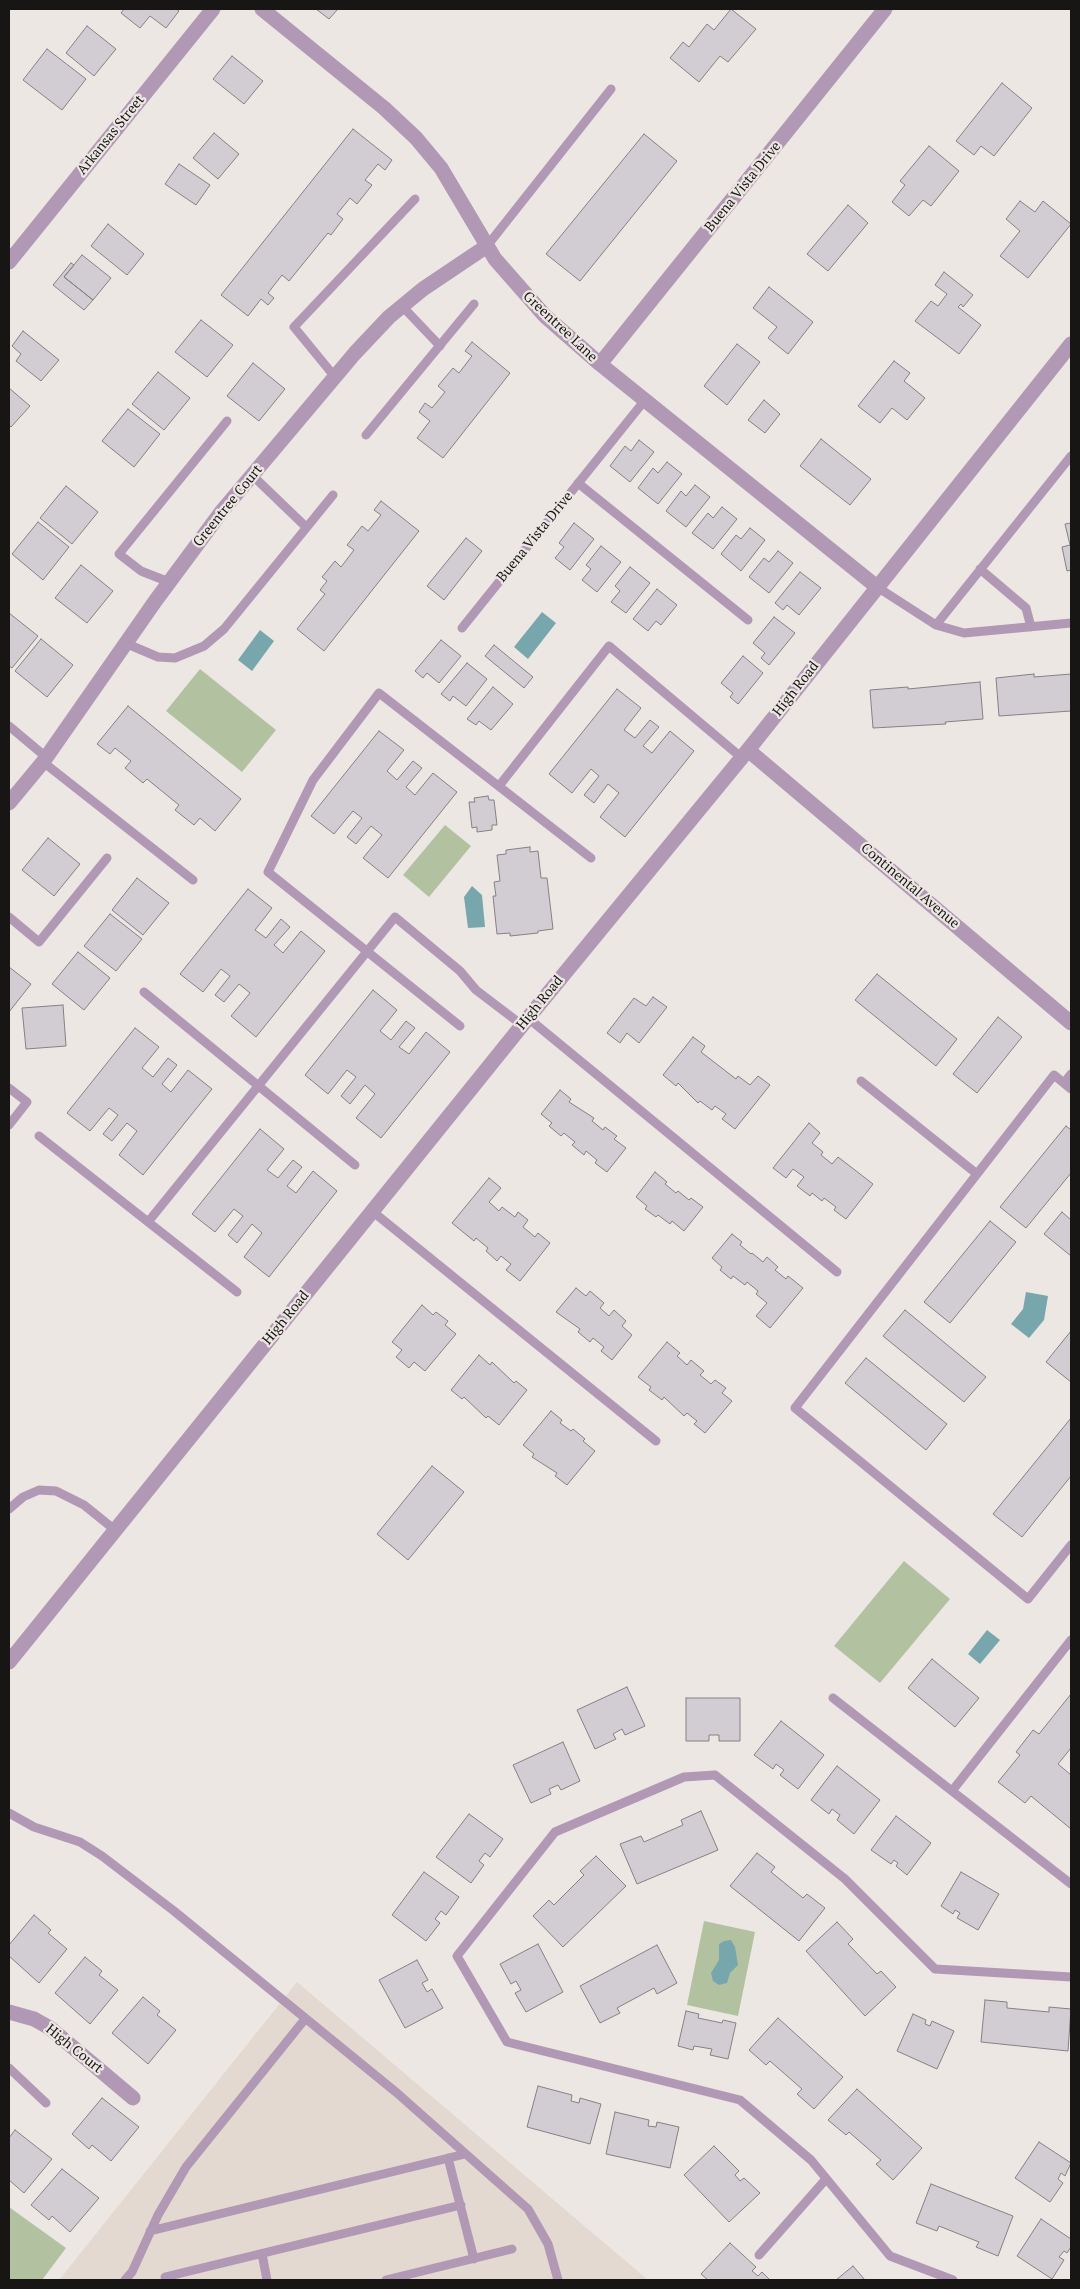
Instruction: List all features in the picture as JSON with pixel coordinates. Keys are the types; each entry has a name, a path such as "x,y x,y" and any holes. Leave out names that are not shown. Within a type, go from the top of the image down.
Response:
{"street":[{"name":"Arkansas Street","path":"9,262 213,9"},
{"name":"Greentree Lane","path":"262,9 384,108 416,138 440,168 487,246 512,281 544,316 600,364 877,587"},
{"name":"Buena Vista Drive","path":"600,364 885,9"},
{"name":"Greentree Court","path":"9,803 45,759 169,582 222,511 335,377 382,324 402,306 423,289 487,246"},
{"name":"High Road","path":"9,1662 525,1022 745,754 1071,344"},
{"name":"Continental Avenue","path":"745,754 1071,1023"},
{"name":"High Court","path":"9,2014 34,2019 50,2028 133,2098"}],"lane":[{"path":"487,246 610,89"},
{"path":"335,377 294,327 415,200"},
{"path":"366,435 474,304"},
{"path":"402,306 440,346"},
{"name":"Buena Vista Drive","path":"462,628 645,400"},
{"path":"169,582 141,571 119,554 227,420"},
{"path":"936,625 1071,456"},
{"path":"252,475 306,527"},
{"path":"578,483 748,620"},
{"path":"125,644 158,658 175,658 204,646 224,629 333,494"},
{"path":"980,570 1026,608 1031,627"},
{"path":"877,587 936,625 964,633 1071,623"},
{"path":"499,786 609,646 745,754"},
{"path":"460,1026 268,872 313,780 379,693 591,858"},
{"path":"9,726 45,759 193,880"},
{"path":"9,917 39,942 107,858"},
{"path":"148,1222 395,917 460,971 476,990 525,1022 837,1272"},
{"path":"144,992 355,1165"},
{"path":"1064,1083 1071,1074"},
{"path":"1071,1089 1054,1075 794,1408 1028,1599 1071,1545"},
{"path":"861,1081 977,1174"},
{"path":"9,1088 27,1102 9,1125"},
{"path":"39,1136 237,1292"},
{"path":"372,1211 656,1441"},
{"path":"9,1509 23,1497 39,1490 56,1491 84,1505 115,1530"},
{"path":"952,1791 1071,1640"},
{"path":"833,1698 1071,1884"},
{"path":"953,2280 890,2256 811,2160 740,2100 507,2042 457,1956 555,1832 684,1777 716,1775 846,1879 934,1969 1071,1977"},
{"path":"9,1813 34,1827 80,1842 102,1856 174,1910 397,2093 528,2209 548,2244 558,2280"},
{"path":"125,2280 133,2276 150,2231 186,2167 305,2019"},
{"path":"9,2068 46,2103"},
{"path":"150,2231 464,2154"},
{"path":"448,2158 474,2259"},
{"path":"759,2255 826,2179"},
{"path":"165,2278 461,2205"},
{"path":"386,2280 512,2249"},
{"path":"262,2254 268,2280"}],"shaded area":[{"path":"297,1982 648,2280 59,2280"}],"green space":[{"path":"200,669 276,730 242,772 166,711"},
{"path":"445,825 471,846 429,897 403,875"},
{"path":"904,1561 950,1599 880,1683 834,1646"},
{"path":"704,1921 755,1932 738,2016 687,2005"},
{"path":"9,2207 66,2248 42,2280 9,2280"}],"water":[{"path":"542,612 556,623 528,659 514,647"},
{"path":"260,630 274,641 252,671 238,660"},
{"path":"472,886 482,895 485,927 468,928 464,897"},
{"path":"1026,1292 1048,1296 1044,1320 1029,1338 1011,1324 1023,1309"},
{"path":"987,1630 1000,1640 980,1664 968,1654"},
{"path":"731,1940 735,1947 738,1965 730,1973 727,1983 719,1985 713,1981 711,1973 719,1960 719,1944"}],"building":[{"path":"124,9 176,9 179,11 166,28 150,16 140,28 121,13"},
{"path":"316,9 338,9 329,19"},
{"path":"731,9 756,29 728,62 720,56 699,82 670,58 683,42 689,47 707,24 714,30"},
{"path":"87,26 116,49 94,76 66,53"},
{"path":"47,49 86,79 62,110 23,80"},
{"path":"232,56 263,81 244,104 213,79"},
{"path":"1002,83 1032,108 994,156 981,146 974,155 956,141"},
{"path":"353,129 392,160 385,170 378,164 365,180 372,185 357,204 350,198 337,214 343,219 331,235 328,233 289,281 282,275 268,293 274,298 268,305 261,299 248,316 221,295"},
{"path":"214,133 239,154 218,179 193,158"},
{"path":"644,134 677,161 580,281 546,254"},
{"path":"929,146 959,171 931,206 923,200 909,216 892,202 905,185 900,181"},
{"path":"179,164 210,185 196,205 165,184"},
{"path":"1020,201 1035,212 1043,201 1071,224 1028,278 1000,256 1020,231 1006,219"},
{"path":"848,205 868,223 828,271 807,254"},
{"path":"108,224 144,254 127,275 91,246"},
{"path":"82,255 111,278 93,300 64,277"},
{"path":"71,263 74,265 64,277 93,300 84,310 53,285"},
{"path":"944,272 973,295 963,307 961,304 958,307 981,325 959,354 915,321 931,301 938,306 947,294 935,285"},
{"path":"769,287 813,322 788,354 768,338 777,327 753,308"},
{"path":"201,320 233,345 207,377 175,352"},
{"path":"23,331 59,360 41,381 16,361 21,354 12,346"},
{"path":"472,342 510,373 443,458 417,438 430,421 419,412 425,403 432,408 445,392 438,386 453,368 459,373 472,356 465,351"},
{"path":"737,344 760,362 727,405 704,386"},
{"path":"894,361 910,373 904,381 925,398 907,420 892,408 880,423 858,406"},
{"path":"253,363 285,389 259,421 227,396"},
{"path":"158,372 190,398 164,430 132,404"},
{"path":"9,388 30,406 11,427 9,425"},
{"path":"764,400 780,414 765,433 748,420"},
{"path":"128,409 160,434 134,467 102,441"},
{"path":"821,439 871,479 850,505 800,466"},
{"path":"639,440 654,452 630,482 610,466 625,446 631,451"},
{"path":"667,462 682,474 658,504 638,488 653,468 658,473"},
{"path":"695,485 710,497 686,527 666,511 681,491 686,496"},
{"path":"66,486 98,512 72,544 40,518"},
{"path":"381,501 419,531 324,651 297,629 325,594 320,590 327,581 322,577 335,561 341,567 354,550 347,545 362,526 368,531 381,515 374,510"},
{"path":"722,507 737,519 713,549 692,533 708,513 713,518"},
{"path":"38,522 69,547 43,580 12,554"},
{"path":"574,523 594,539 570,570 555,558 564,547 559,543"},
{"path":"1071,523 1071,570 1067,571 1062,547 1070,545 1065,524"},
{"path":"750,528 765,540 741,571 721,554 736,535 741,539"},
{"path":"466,538 482,551 444,600 427,586"},
{"path":"601,546 621,562 597,592 582,580 591,569 586,565"},
{"path":"778,551 793,563 769,593 749,577 764,558 769,562"},
{"path":"81,565 113,591 87,623 55,598"},
{"path":"630,567 650,583 626,613 611,602 620,591 615,586"},
{"path":"800,572 821,588 799,615 787,605 783,610 775,603"},
{"path":"657,589 677,605 661,625 656,621 648,631 633,619"},
{"path":"9,613 38,636 12,668 9,666"},
{"path":"774,617 795,633 769,665 761,658 765,653 753,643"},
{"path":"41,639 73,665 47,697 15,671"},
{"path":"441,640 461,656 439,683 427,673 423,678 415,671"},
{"path":"494,645 533,677 524,688 485,656"},
{"path":"743,656 763,673 738,704 730,697 733,693 721,683"},
{"path":"467,663 487,679 466,706 453,696 450,701 441,694"},
{"path":"1034,674 1034,677 1071,674 1071,711 999,716 996,678"},
{"path":"980,682 983,719 945,722 946,724 873,728 870,690 908,687 908,689"},
{"path":"493,687 513,704 491,730 479,721 476,725 467,719"},
{"path":"617,689 641,708 624,730 635,738 650,720 659,727 643,746 652,753 670,731 694,751 625,837 600,817 619,793 608,784 594,803 584,795 599,776 591,769 572,793 549,774"},
{"path":"128,706 241,799 215,831 200,818 194,825 175,810 179,805 147,779 143,783 125,768 131,761 115,748 110,754 97,744"},
{"path":"379,731 404,750 387,771 397,780 413,761 422,768 406,787 415,795 433,773 457,792 388,878 363,858 382,835 371,826 356,844 347,837 362,818 353,811 334,834 311,816"},
{"path":"488,796 489,800 494,800 497,825 492,825 492,830 477,832 477,827 472,828 469,802 475,802 474,798"},
{"path":"48,838 80,864 54,896 22,870"},
{"path":"530,847 530,852 538,851 541,878 547,878 553,929 538,931 538,933 510,936 510,933 497,934 493,896 496,896 494,882 500,881 497,855 506,854 506,850"},
{"path":"137,878 169,903 143,935 112,910"},
{"path":"248,889 272,908 255,930 266,938 281,919 290,927 274,945 283,953 301,931 325,951 256,1037 231,1016 250,993 239,984 224,1002 215,995 230,976 221,969 203,992 180,974"},
{"path":"110,914 142,939 116,971 84,946"},
{"path":"78,952 110,978 84,1010 52,984"},
{"path":"9,967 31,984 9,1012"},
{"path":"877,974 957,1039 936,1066 855,1000"},
{"path":"373,990 397,1010 380,1031 391,1040 406,1021 415,1028 399,1047 409,1054 426,1032 450,1052 381,1138 356,1118 375,1094 365,1085 350,1104 341,1096 356,1077 347,1070 328,1094 305,1075"},
{"path":"653,997 667,1007 639,1043 627,1033 620,1043 607,1033 634,998 646,1006"},
{"path":"63,1005 66,1046 26,1049 22,1008"},
{"path":"998,1017 1022,1037 977,1093 953,1074"},
{"path":"135,1028 159,1047 142,1068 153,1077 168,1058 177,1065 162,1084 171,1092 188,1070 212,1089 143,1175 119,1155 137,1131 127,1123 112,1141 103,1134 118,1115 109,1108 90,1131 67,1113"},
{"path":"693,1037 705,1046 701,1052 736,1079 738,1076 750,1085 758,1076 770,1085 735,1129 722,1119 726,1114 715,1106 712,1110 700,1101 698,1103 678,1083 676,1086 663,1075"},
{"path":"560,1090 571,1099 569,1102 594,1118 592,1121 603,1130 605,1127 617,1136 614,1139 626,1148 607,1172 595,1163 597,1160 586,1151 584,1155 572,1145 575,1142 564,1133 561,1136 549,1126 552,1123 541,1114"},
{"path":"809,1123 820,1133 812,1143 823,1152 821,1155 832,1164 838,1157 873,1184 846,1219 834,1210 836,1207 824,1198 822,1201 812,1193 810,1196 797,1186 804,1177 793,1169 786,1178 773,1168"},
{"path":"1066,1126 1071,1130 1071,1173 1026,1228 1000,1207"},
{"path":"260,1129 284,1149 267,1170 278,1178 293,1160 302,1167 287,1186 296,1193 313,1171 337,1191 269,1277 244,1257 262,1233 252,1224 237,1243 228,1235 243,1216 234,1209 215,1232 192,1214"},
{"path":"655,1172 676,1193 678,1191 689,1200 691,1198 703,1207 684,1231 672,1221 670,1224 658,1215 656,1217 645,1209 647,1206 636,1197"},
{"path":"489,1178 501,1188 489,1202 499,1211 502,1207 515,1217 518,1212 528,1220 523,1227 535,1237 538,1233 550,1243 520,1281 506,1270 511,1264 501,1256 497,1261 486,1251 488,1248 476,1238 474,1241 452,1223"},
{"path":"1062,1212 1071,1220 1071,1256 1044,1234"},
{"path":"990,1221 1016,1242 950,1323 924,1302"},
{"path":"732,1234 742,1242 740,1245 751,1254 763,1262 767,1257 778,1267 775,1270 786,1279 788,1276 803,1288 770,1328 756,1316 767,1303 756,1294 758,1291 747,1282 745,1285 733,1276 731,1279 720,1270 722,1267 712,1258"},
{"path":"576,1288 586,1296 590,1291 604,1303 600,1308 609,1316 614,1310 626,1321 622,1326 632,1335 612,1360 601,1351 604,1347 593,1338 590,1342 578,1332 580,1329 556,1312"},
{"path":"422,1305 433,1315 436,1312 448,1321 445,1325 456,1334 425,1371 414,1362 409,1368 396,1357 402,1350 392,1342"},
{"path":"905,1310 986,1377 964,1402 883,1336"},
{"path":"1071,1331 1071,1382 1046,1362"},
{"path":"667,1342 680,1353 677,1356 687,1365 691,1360 704,1371 700,1375 711,1384 715,1380 726,1388 722,1393 732,1401 705,1433 694,1424 697,1421 687,1413 684,1416 664,1397 662,1400 649,1390 651,1387 638,1377"},
{"path":"479,1355 490,1365 492,1362 514,1383 516,1381 527,1390 499,1425 488,1416 486,1418 464,1397 462,1399 451,1390"},
{"path":"866,1358 947,1424 926,1450 845,1383"},
{"path":"551,1411 562,1420 560,1423 571,1431 573,1429 595,1451 567,1485 555,1476 557,1473 532,1457 534,1454 523,1445"},
{"path":"1071,1418 1071,1476 1022,1537 993,1514"},
{"path":"432,1466 464,1492 408,1560 377,1534"},
{"path":"932,1659 979,1698 955,1727 908,1688"},
{"path":"627,1687 645,1726 625,1735 622,1729 613,1734 616,1739 595,1749 577,1710"},
{"path":"1071,1694 1071,1748 1058,1764 1071,1775 1071,1829 1031,1796 1025,1803 998,1782 1020,1755 1016,1752 1033,1730 1039,1734"},
{"path":"686,1698 740,1698 740,1741 719,1741 719,1735 709,1735 709,1741 686,1741"},
{"path":"781,1721 824,1755 798,1789 780,1775 784,1770 776,1764 773,1769 754,1755"},
{"path":"563,1742 580,1781 561,1790 558,1785 549,1789 551,1794 531,1803 513,1765"},
{"path":"837,1766 880,1800 854,1834 837,1820 840,1815 832,1809 829,1814 811,1800"},
{"path":"701,1811 718,1850 637,1884 620,1844 641,1836 644,1842 683,1825 681,1820"},
{"path":"469,1814 503,1839 490,1857 485,1853 479,1861 484,1865 471,1883 436,1857"},
{"path":"896,1816 931,1843 907,1875 896,1866 898,1863 894,1860 891,1864 871,1850"},
{"path":"757,1853 775,1867 771,1872 803,1898 807,1894 825,1908 799,1941 730,1886"},
{"path":"596,1856 626,1886 563,1947 533,1916 549,1900 554,1905 584,1875 580,1871"},
{"path":"424,1872 459,1897 446,1915 441,1911 435,1919 440,1923 426,1941 392,1915"},
{"path":"961,1872 999,1894 978,1930 957,1918 960,1913 955,1910 953,1914 941,1906"},
{"path":"34,1915 51,1930 48,1933 67,1949 39,1983 9,1956 9,1945"},
{"path":"837,1922 853,1939 848,1944 877,1974 881,1971 896,1987 865,2016 806,1951"},
{"path":"538,1944 563,1992 526,2012 515,1993 521,1990 516,1981 511,1984 500,1964"},
{"path":"657,1945 677,1983 657,1994 654,1988 617,2008 620,2013 600,2023 580,1986"},
{"path":"85,1957 102,1971 99,1975 118,1990 90,2024 55,1993"},
{"path":"417,1960 428,1980 422,1983 427,1992 432,1989 443,2008 405,2028 379,1980"},
{"path":"143,1997 160,2011 157,2015 176,2030 148,2064 112,2033"},
{"path":"985,2000 1007,2002 1007,2008 1049,2012 1049,2007 1071,2009 1068,2051 981,2042"},
{"path":"686,2011 699,2014 698,2018 722,2023 723,2020 736,2023 728,2059 710,2055 712,2049 694,2046 693,2050 678,2046"},
{"path":"913,2014 926,2020 925,2024 930,2026 932,2021 954,2031 937,2069 897,2051"},
{"path":"778,2018 843,2077 814,2109 797,2094 802,2089 770,2061 766,2065 749,2050"},
{"path":"538,2086 572,2095 571,2101 579,2103 580,2098 601,2104 590,2144 527,2127"},
{"path":"857,2089 922,2148 893,2180 876,2164 881,2160 849,2132 846,2135 828,2120"},
{"path":"102,2098 139,2127 111,2161 92,2145 89,2149 72,2134"},
{"path":"615,2112 649,2120 648,2126 656,2127 657,2122 679,2127 670,2168 606,2154"},
{"path":"15,2130 52,2159 24,2193 9,2180 9,2138"},
{"path":"1039,2142 1071,2163 1065,2176 1061,2173 1058,2179 1063,2183 1050,2202 1015,2178"},
{"path":"714,2146 739,2171 735,2175 740,2181 744,2178 760,2193 729,2222 684,2175"},
{"path":"62,2169 99,2198 70,2232 52,2216 49,2220 31,2205"},
{"path":"931,2184 1013,2216 998,2256 976,2247 979,2242 939,2226 937,2231 916,2223"},
{"path":"1041,2219 1071,2239 1071,2247 1067,2253 1064,2251 1059,2257 1064,2260 1052,2279 1017,2256"},
{"path":"730,2243 756,2267 752,2271 758,2276 762,2272 770,2280 708,2280 701,2274"},
{"path":"853,2266 865,2280 836,2280"}]}
